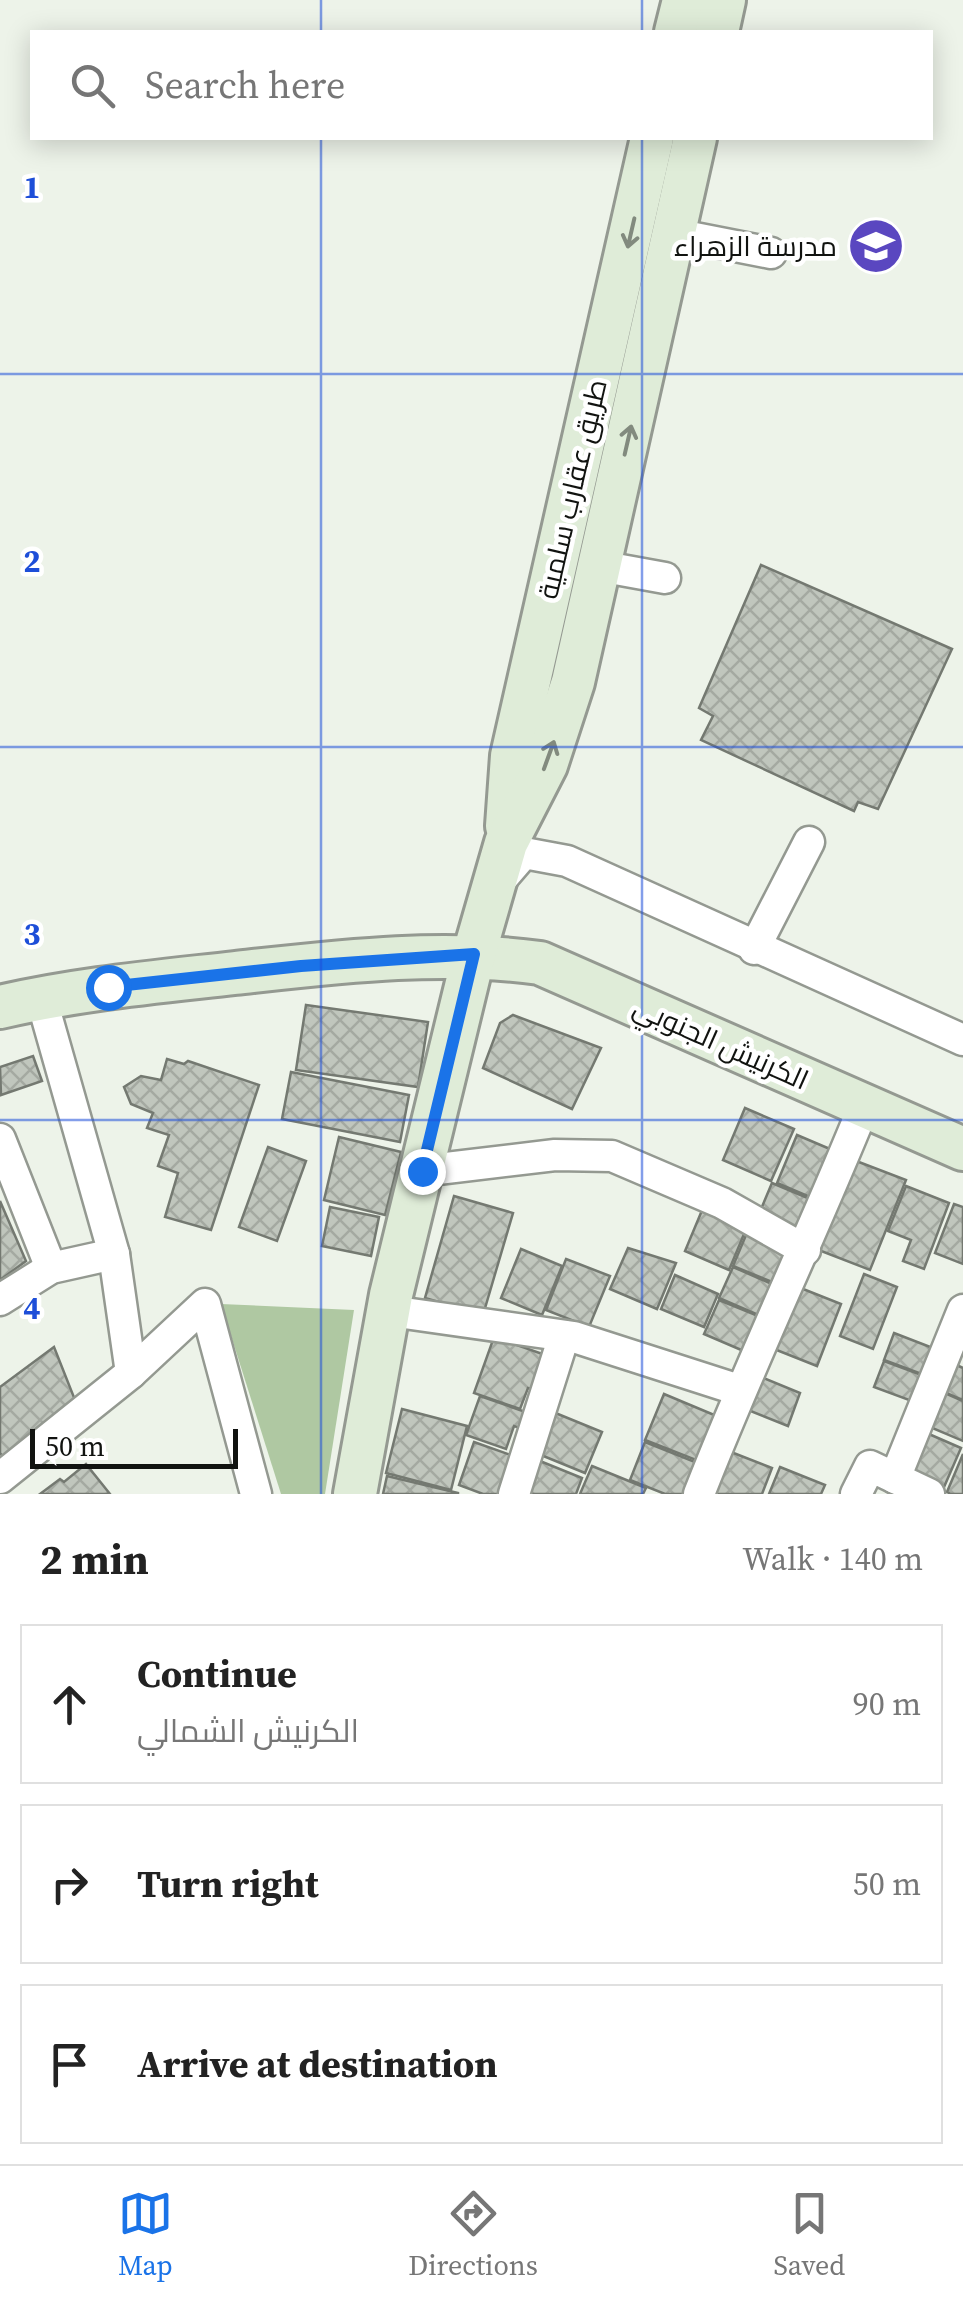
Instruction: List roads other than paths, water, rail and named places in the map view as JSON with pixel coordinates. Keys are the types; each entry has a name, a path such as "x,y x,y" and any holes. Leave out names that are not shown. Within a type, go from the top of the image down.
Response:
{"main road":[{"path":"676,30 684,0"},
{"path":"717,30 724,0"},
{"name":"طريق عقارب سلمية","path":"506,842 512,756 652,140"},
{"path":"354,1494 390,1312 474,954 506,842 546,766 573,682 695,140"},
{"name":"الكرنيش الجنوبي","path":"0,1007 42,997 301,966 474,954 540,963 963,1149"}],"street":[{"path":"674,234 771,253"},
{"path":"599,566 665,578"},
{"path":"754,949 809,842"},
{"path":"494,888 524,853 567,860 754,949 963,1040"},
{"path":"42,997 114,1254 131,1373"},
{"path":"699,1494 739,1390 805,1250 864,1106"},
{"path":"0,1139 51,1268"},
{"path":"422,1171 555,1154 612,1156 722,1203 805,1250"},
{"path":"0,1300 51,1268 114,1254"},
{"path":"0,1478 131,1373 205,1304 256,1494"},
{"path":"895,1478 963,1310"},
{"path":"390,1312 564,1336 739,1390"},
{"path":"514,1494 564,1336"},
{"path":"856,1494 870,1466 929,1494"}],"place":[{"name":"مدرسة الزهراء","path":"876,246"}]}
